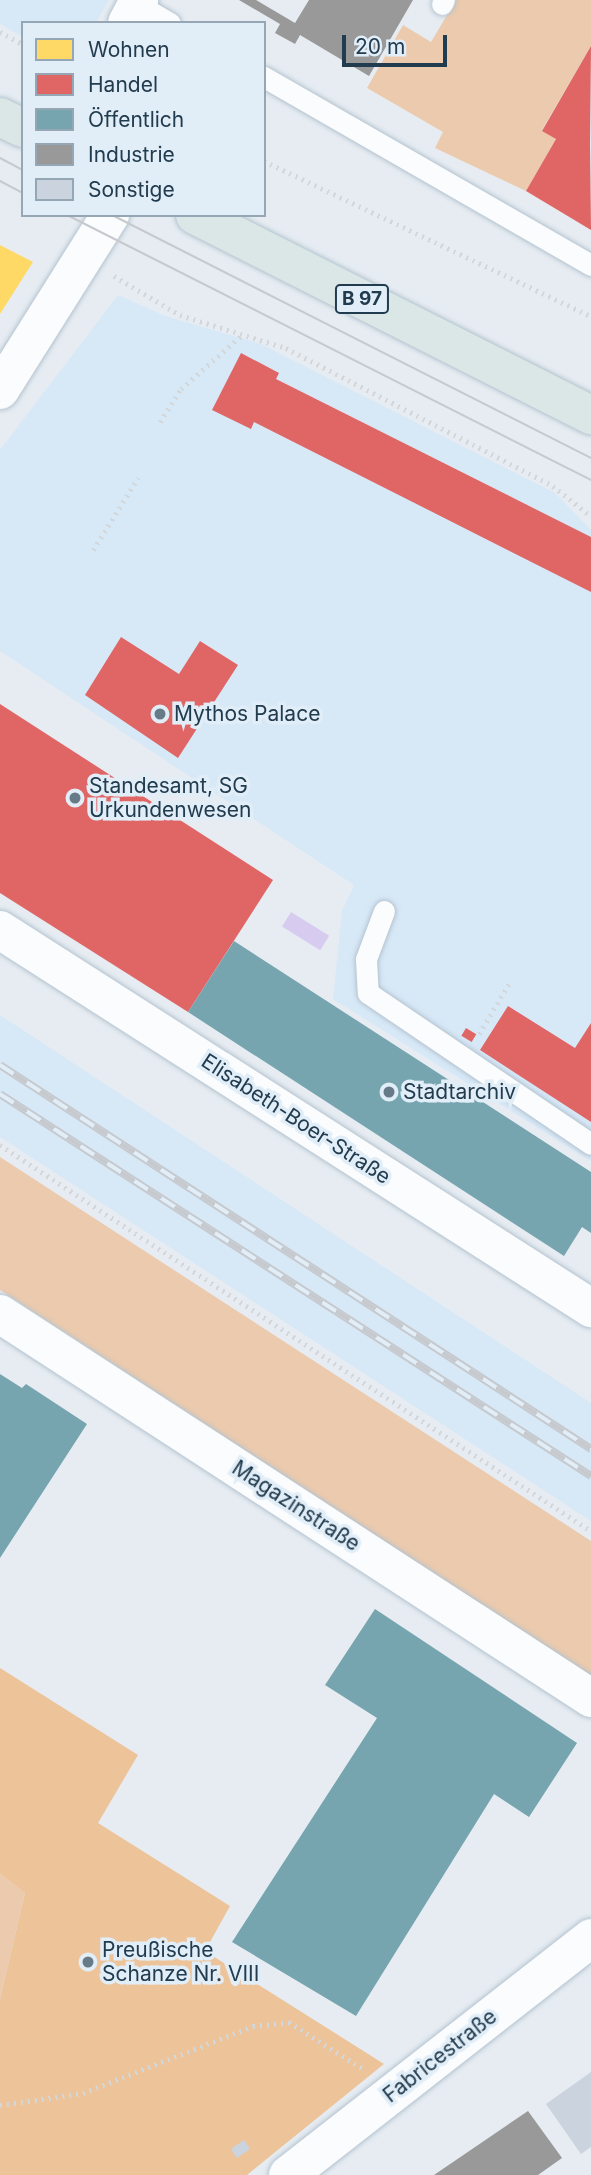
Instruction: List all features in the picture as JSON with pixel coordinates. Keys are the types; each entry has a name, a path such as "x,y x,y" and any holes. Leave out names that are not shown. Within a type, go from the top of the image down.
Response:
{"main road":[{"path":"0,117 21,127"},
{"name":"B 97","path":"199,217 591,415"}],"street":[{"path":"0,390 109,217"},
{"name":"Elisabeth-Boer-Straße","path":"0,930 591,1308"},
{"name":"Magazinstraße","path":"0,1314 591,1698"},
{"name":"Fabricestraße","path":"288,2175 591,1938"}],"lane":[{"path":"136,7 166,21"},
{"path":"266,78 591,265"},
{"path":"384,911 366,959 368,993 591,1144"}],"path":[{"path":"0,32 21,43"},
{"path":"266,162 591,316"},
{"path":"83,258 180,315 286,348 553,486 591,516"},
{"path":"160,422 181,389 243,334"},
{"path":"93,550 138,478"},
{"path":"464,1059 510,982"},
{"path":"0,1145 591,1531"},
{"path":"0,2105 83,2093 253,2026 289,2022 352,2064 400,2087"}],"shaded area":[{"path":"0,0 109,0 97,21 21,21 21,36 0,24"},
{"path":"456,0 591,0 591,46 542,130 556,139 526,191 435,148 443,132 367,88 403,25 431,42"},
{"path":"118,295 165,316 261,344 555,493 591,530 591,1161 333,999 342,911 354,885 0,651 0,450"},
{"path":"291,912 329,936 320,950 282,926"},
{"path":"0,1015 591,1403 591,1521 0,1137"},
{"path":"0,1157 591,1541 591,1676 0,1290"},
{"path":"0,1668 138,1755 98,1823 230,1906 205,1951 384,2064 247,2175 0,2175 0,1999 25,1893 0,1874"},
{"path":"0,1874 25,1893 0,1999"}],"building: Wohnen":[{"path":"0,245 33,262 0,314"}],"building: Handel":[{"path":"591,46 591,230 526,191 556,139 542,131"},
{"path":"241,353 279,373 276,379 591,537 591,592 254,422 251,429 212,410"},
{"name":"Mythos Palace","path":"121,637 179,674 200,641 238,665 178,758 85,695"},
{"path":"0,704 273,880 188,1012 0,893"},
{"path":"508,1006 575,1048 591,1023 591,1122 480,1050"},
{"path":"466,1028 476,1034 472,1042 461,1036"}],"building: Öffentlich":[{"name":"Stadtarchiv","path":"234,941 591,1172 591,1233 582,1227 564,1256 188,1012"},
{"path":"0,1374 22,1388 26,1384 87,1424 0,1558"},
{"path":"375,1609 577,1743 529,1817 494,1794 356,2016 232,1942 377,1718 325,1685"}],"building: Industrie":[{"path":"239,0 256,0 295,23 309,0 413,0 369,76 300,35 295,44 275,33 280,24"},
{"path":"528,2111 562,2158 538,2175 434,2175"}],"building: Sonstige":[{"path":"591,2072 591,2147 581,2154 546,2104"},
{"path":"244,2140 250,2149 237,2158 231,2149"}],"tram line":[{"path":"0,158 21,169"},
{"path":"0,181 21,192"},
{"path":"71,217 591,480"},
{"path":"116,217 591,458"}],"railway":[{"path":"0,1065 591,1449"},
{"path":"0,1094 591,1476"}],"place":[{"name":"Mythos Palace","path":"160,714"},
{"name":"Standesamt, SG Urkundenwesen","path":"75,798"},
{"name":"Stadtarchiv","path":"389,1092"},
{"name":"Preußische Schanze Nr. VIII","path":"88,1962"}]}
